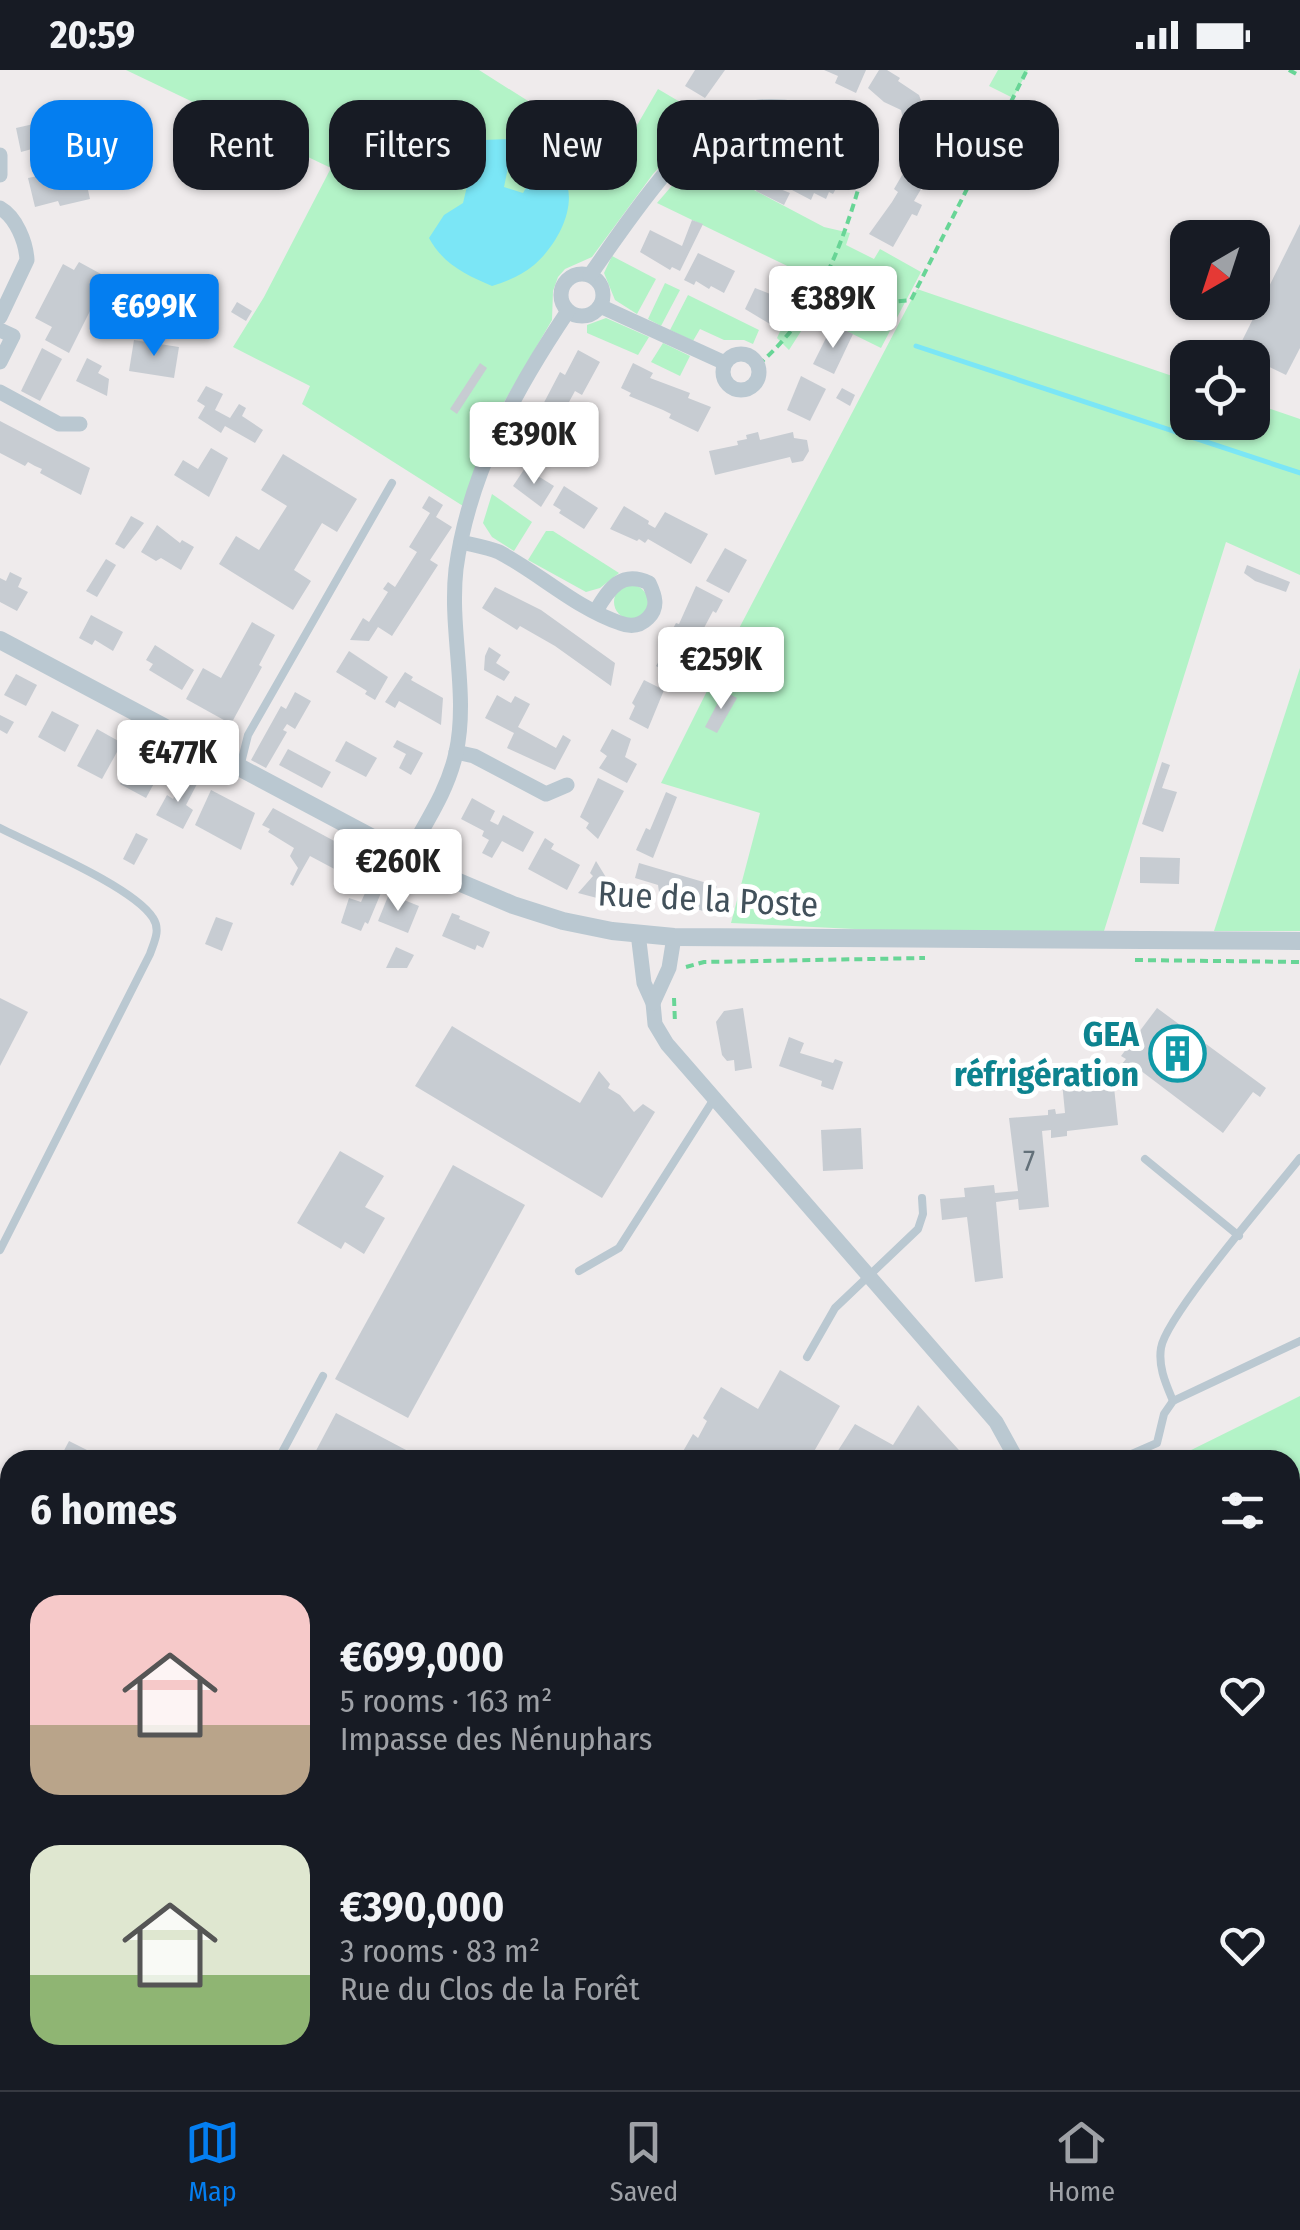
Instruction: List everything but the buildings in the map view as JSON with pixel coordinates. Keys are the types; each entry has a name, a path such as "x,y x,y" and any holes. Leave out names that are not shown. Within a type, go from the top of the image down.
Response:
{"street":[{"path":"0,155 0,176"},
{"path":"590,275 657,185"},
{"path":"0,208 11,216 27,260 0,316"},
{"path":"590,275 601,285 600,306 581,316 568,310 561,299 562,286 571,276 590,275"},
{"path":"600,306 724,364"},
{"path":"407,857 441,799 456,752 460,717 454,602 467,513 516,391 568,310"},
{"path":"0,330 12,336 0,362"},
{"path":"739,353 750,356 758,365 756,382 740,390 725,381 724,364 739,353"},
{"path":"0,392 59,424 80,424"},
{"path":"461,542 494,550 596,610"},
{"name":"Rue de la Poste","path":"0,640 442,875 537,913 584,926 674,937 1300,941"},
{"path":"456,752 474,756 546,794 567,786"},
{"path":"638,933 640,965 660,1035 996,1422 1011,1450"},
{"path":"653,1003 669,968 674,937"}],"lane":[{"path":"240,767 248,735 392,483"},
{"path":"0,828 132,896 153,918 158,932 0,1250"},
{"path":"578,1271 620,1248 714,1100"},
{"path":"1173,1401 1162,1376 1161,1346 1179,1313 1300,1158"},
{"path":"1145,1159 1239,1236"},
{"path":"807,1357 836,1308 918,1229 922,1198"},
{"path":"1142,1450 1157,1444 1164,1414 1173,1401 1300,1341"},
{"path":"283,1450 323,1376"}],"path":[{"path":"808,310 911,300 1027,70"},
{"path":"758,365 780,346 808,310 838,253 857,190"},
{"path":"704,962 941,958"},
{"path":"1124,959 1300,962"},
{"path":"680,977 686,967"},
{"path":"677,986 677,1032"}],"green space":[{"path":"126,70 479,70 526,100 506,100 506,190 637,190 637,125 658,89 677,100 657,100 657,170 592,257 565,269 558,277 553,291 552,320 503,404 463,506 302,404 310,386 233,347 264,297 329,172 329,190 486,190 486,100 329,100 329,167 309,157 309,100 189,100"},
{"path":"998,70 1028,70 1013,98 989,86"},
{"path":"668,190 754,190 824,227 850,233 846,245 874,259 880,249 921,272 881,348 812,314 789,350 777,338 806,275 657,203"},
{"path":"612,256 656,279 637,314 615,300 604,273"},
{"path":"665,283 680,290 661,326 648,319"},
{"path":"917,289 1170,375 1170,440 1270,440 1270,409 1300,419 1300,575 1226,542 1104,931 916,932 731,923 760,813 661,783"},
{"path":"688,295 759,330 753,344 724,340 700,329 693,341 670,330"},
{"path":"606,318 649,337 638,355 587,333 587,325"},
{"path":"663,343 690,356 680,376 651,362"},
{"path":"492,494 532,522 514,551 492,537 483,523"},
{"path":"546,531 553,531 619,573 600,588 586,592 528,560"},
{"path":"631,585 643,590 648,602 643,614 631,619 619,614 614,602 619,590"},
{"path":"1300,668 1300,931 1214,931"},
{"path":"1300,1396 1300,1450 1191,1450"}],"water":[{"path":"506,139 506,190 568,190 569,201 561,230 544,255 524,272 492,286 448,262 429,238 444,215 463,203 466,190 486,190 486,140"}],"waterway":[{"path":"916,346 1300,473"}],"place":[{"name":"GEA réfrigération","path":"1178,1054"}]}
